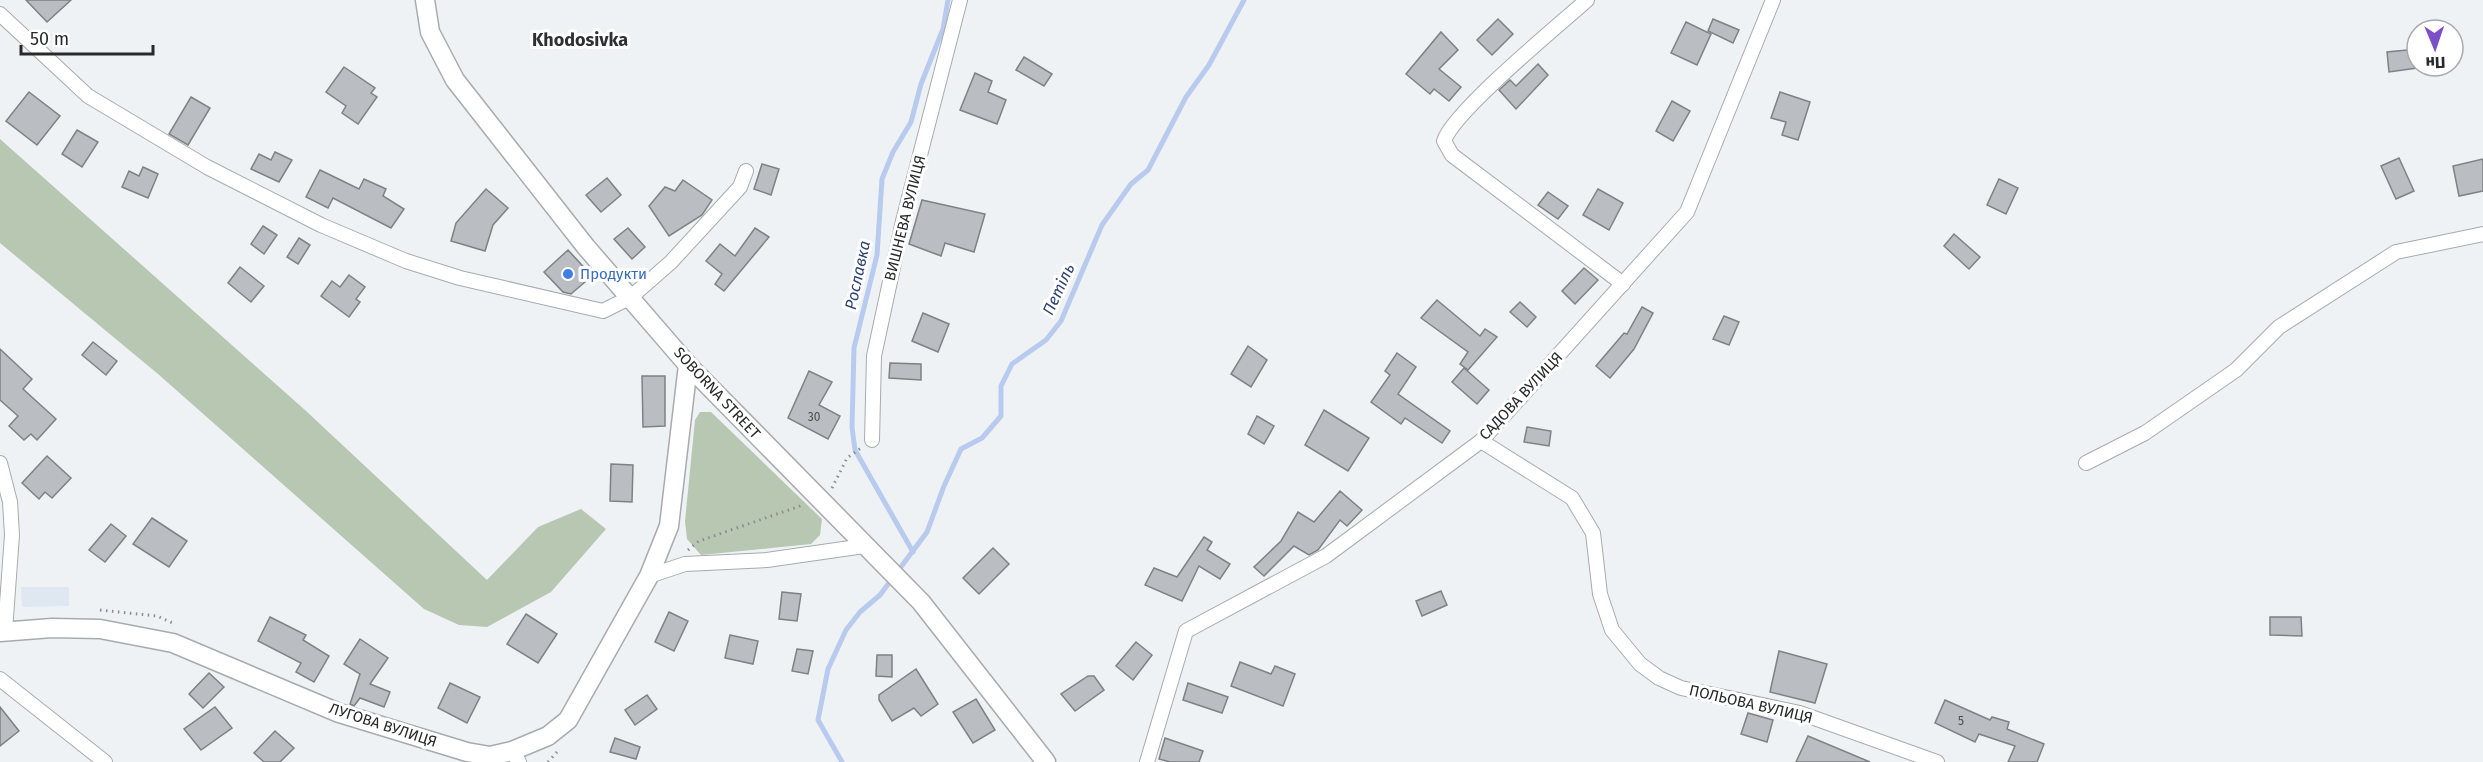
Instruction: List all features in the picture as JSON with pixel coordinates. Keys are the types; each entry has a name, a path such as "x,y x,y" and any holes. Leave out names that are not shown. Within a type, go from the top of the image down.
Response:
{"street":[{"name":"SOBORNA STREET","path":"425,0 430,32 455,80 586,247 688,365 921,602 1046,762"},
{"name":"ВИШНЕВА ВУЛИЦЯ","path":"872,440 873,356 903,221 960,0"},
{"path":"1587,0 1483,94 1447,132 1444,141 1452,154 1623,284"},
{"name":"САДОВА ВУЛИЦЯ","path":"1147,762 1186,631 1326,556 1481,441 1688,212 1773,0"},
{"path":"0,14 88,96 207,167 321,225 406,261 460,278 603,311 631,297 671,262 740,187 746,171"},
{"path":"2086,463 2145,433 2235,370 2279,327 2396,252 2483,234"},
{"name":"ЛУГОВА ВУЛИЦЯ","path":"2,632 100,629 173,643 339,713 466,752 516,757 568,720 650,576 669,526 688,365"},
{"name":"ПОЛЬОВА ВУЛИЦЯ","path":"1481,441 1572,498 1593,533 1600,594 1612,630 1640,664 1659,678 1681,688 1800,713 1937,762"},
{"path":"0,464 10,502 12,535 2,632"},
{"path":"650,576 685,564 767,560 869,550"},
{"path":"0,679 105,762"}],"path":[{"path":"685,564 688,547 699,541 794,510 819,498 834,486 847,458"},
{"path":"548,762 560,747"}],"shaded area":[{"path":"21,587 69,587 69,606 22,607"}],"green space":[{"path":"0,139 305,410 487,580 538,527 581,509 606,529 551,592 487,627 459,625 424,609 158,374 0,243"},
{"path":"700,412 711,412 822,519 820,535 811,544 701,555 687,539 685,521 695,420"}],"building":[{"path":"26,0 71,0 47,22"},
{"path":"1498,19 1513,34 1492,55 1477,40"},
{"path":"1713,19 1739,30 1733,43 1708,31"},
{"path":"1686,22 1711,34 1697,65 1671,53"},
{"path":"1441,32 1458,50 1439,69 1461,87 1449,101 1434,89 1430,94 1406,74"},
{"path":"2405,50 2405,70 2389,72 2387,52"},
{"path":"1024,57 1052,74 1044,86 1016,70"},
{"path":"1538,64 1548,75 1516,109 1499,90 1510,80 1516,86"},
{"path":"344,67 375,88 371,93 377,97 358,124 342,113 346,106 326,92"},
{"path":"975,73 992,81 988,92 1006,100 997,124 960,110"},
{"path":"29,92 60,116 37,145 6,121"},
{"path":"1780,92 1810,102 1798,140 1782,135 1786,122 1771,118"},
{"path":"191,97 210,108 188,145 169,134"},
{"path":"1672,101 1690,111 1673,141 1656,131"},
{"path":"77,130 98,142 82,167 62,154"},
{"path":"275,152 292,160 279,182 251,169 259,154 271,160"},
{"path":"2399,158 2414,191 2396,199 2381,166"},
{"path":"2483,159 2483,191 2459,196 2453,166"},
{"path":"762,164 779,169 771,195 754,189"},
{"path":"143,167 158,174 148,198 122,187 129,171 139,176"},
{"path":"320,170 359,189 364,179 386,189 383,196 404,209 391,228 333,198 328,208 306,197"},
{"path":"607,178 621,195 601,212 586,195"},
{"path":"1999,179 2018,188 2006,214 1987,205"},
{"path":"683,180 712,200 702,215 669,236 649,206 665,187 675,191"},
{"path":"486,189 508,208 493,225 485,251 451,241 456,223"},
{"path":"1598,189 1623,203 1609,230 1583,215"},
{"path":"1548,192 1568,206 1558,219 1538,205"},
{"path":"922,200 985,214 974,252 945,243 941,256 909,244"},
{"path":"263,226 277,235 264,254 251,244"},
{"path":"628,228 645,247 632,259 614,239"},
{"path":"755,228 769,237 724,291 715,284 722,274 706,261 720,244 735,256"},
{"path":"1954,234 1980,257 1969,269 1944,246"},
{"path":"299,238 310,245 298,264 287,257"},
{"name":"Продукти","path":"568,250 592,276 571,294 563,292 544,272"},
{"path":"240,267 264,286 251,302 228,283"},
{"path":"1584,268 1598,280 1575,304 1562,291"},
{"path":"349,275 365,287 356,299 360,302 349,317 321,296 332,281 340,287"},
{"path":"1437,300 1480,336 1485,329 1497,337 1468,370 1460,364 1468,352 1421,318"},
{"path":"1520,302 1536,317 1527,327 1510,312"},
{"path":"1642,307 1653,313 1634,349 1610,378 1596,366 1624,333 1627,334"},
{"path":"923,313 949,324 938,352 912,341"},
{"path":"1724,316 1739,322 1729,345 1713,339"},
{"path":"93,342 117,361 106,375 82,355"},
{"path":"1248,346 1267,360 1251,387 1231,374"},
{"path":"0,349 32,379 23,389 56,419 37,440 31,434 24,440 9,426 18,416 0,400"},
{"path":"1397,353 1416,367 1398,394 1450,431 1442,443 1405,418 1401,424 1371,402 1390,375 1385,371"},
{"path":"890,363 921,364 921,380 889,378"},
{"path":"1464,368 1489,390 1477,404 1452,382"},
{"path":"809,371 832,382 819,405 840,416 828,439 788,418"},
{"path":"642,376 665,376 665,426 643,427"},
{"path":"1324,410 1369,438 1348,471 1305,445"},
{"path":"1257,416 1274,426 1264,444 1248,434"},
{"path":"1527,427 1551,431 1549,446 1524,442"},
{"path":"47,456 71,478 52,498 45,492 39,499 22,483"},
{"path":"611,464 633,465 632,502 610,501"},
{"path":"1340,491 1362,510 1347,526 1340,520 1318,550 1309,555 1294,546 1264,576 1254,567 1281,541 1298,512 1314,522"},
{"path":"152,518 187,541 169,567 133,544"},
{"path":"111,524 126,536 105,562 89,550"},
{"path":"1204,537 1212,542 1207,550 1230,564 1220,579 1199,566 1182,601 1145,585 1154,568 1177,577"},
{"path":"993,548 1009,564 979,594 963,578"},
{"path":"1441,591 1447,605 1422,616 1416,601"},
{"path":"782,592 801,594 797,621 779,619"},
{"path":"669,612 688,621 674,651 655,642"},
{"path":"526,614 557,634 538,663 507,644"},
{"path":"270,617 306,635 303,640 329,656 314,682 296,672 301,663 258,641"},
{"path":"2270,617 2301,617 2302,636 2270,635"},
{"path":"730,635 758,641 753,664 725,658"},
{"path":"360,639 388,658 370,684 390,692 384,707 360,698 354,706 350,704 360,674 344,664"},
{"path":"1136,642 1152,655 1133,680 1116,666"},
{"path":"797,649 813,651 808,674 792,671"},
{"path":"1779,651 1827,664 1815,703 1770,692"},
{"path":"877,655 892,655 892,677 876,676"},
{"path":"1240,662 1271,674 1275,666 1295,674 1283,706 1231,686"},
{"path":"916,669 938,704 921,716 914,708 892,721 879,700 879,695"},
{"path":"209,673 224,687 203,708 189,694"},
{"path":"1088,676 1094,676 1104,690 1075,711 1061,694"},
{"path":"450,683 480,697 467,723 438,708"},
{"path":"1188,683 1228,697 1222,713 1183,700"},
{"path":"647,695 657,709 635,725 625,710"},
{"path":"976,699 995,730 973,743 953,712"},
{"path":"1945,700 1990,720 1992,717 2009,722 2007,729 2044,744 2037,762 2008,762 2015,746 1979,734 1975,742 1935,723"},
{"path":"0,707 19,731 0,746"},
{"path":"215,707 232,728 201,750 184,729"},
{"path":"1748,713 1773,720 1767,742 1741,734"},
{"path":"275,731 294,748 280,762 264,762 254,753"},
{"path":"1808,736 1870,762 1796,762"},
{"path":"615,738 640,747 636,759 610,752"},
{"path":"1165,738 1203,751 1199,762 1170,762 1159,759"}],"waterway":[{"name":"Рославка","path":"913,552 855,450 852,427 854,348 877,255 882,179 893,152 911,122 921,84 943,29 948,0"},
{"name":"Петіль","path":"842,762 818,720 828,669 846,630 860,612 880,595 927,532 961,449 982,438 1001,416 1001,386 1012,364 1046,340 1061,321 1102,225 1131,184 1148,170 1186,97 1209,65 1244,0"}],"place":[{"name":"Продукти","path":"568,274"}],"district":[{"name":"Khodosivka","path":"580,40"}]}
